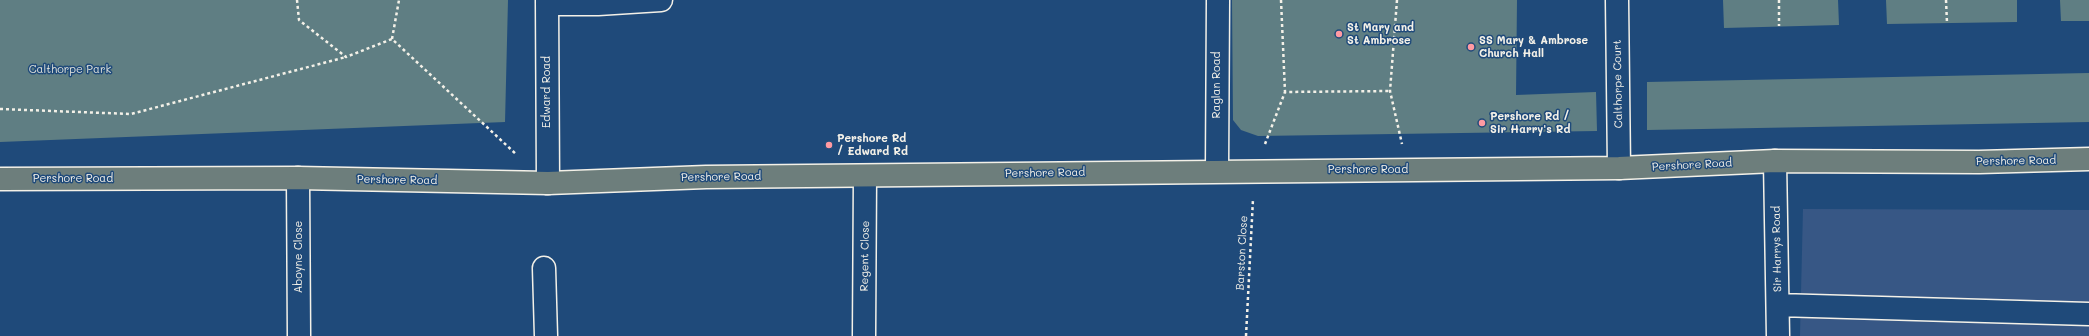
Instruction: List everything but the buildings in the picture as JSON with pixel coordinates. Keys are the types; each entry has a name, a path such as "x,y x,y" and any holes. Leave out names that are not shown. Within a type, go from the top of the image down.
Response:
{"main road":[{"name":"Pershore Road","path":"0,179 298,178 548,183 706,177 1255,170 1620,168 1775,161 1979,162 2089,159"}],"street":[{"path":"547,2 598,4 661,0"},
{"name":"Raglan Road","path":"1217,171 1218,0"},
{"name":"Calthorpe Court","path":"1616,0 1620,168"},
{"name":"Edward Road","path":"547,2 548,183"},
{"name":"Sir Harrys Road","path":"1775,161 1778,336"},
{"name":"Regent Close","path":"864,336 865,176"},
{"name":"Aboyne Close","path":"298,178 299,336"},
{"path":"544,268 546,336"},
{"path":"1778,305 2089,314"}],"path":[{"path":"297,0 298,20 346,57"},
{"path":"392,39 399,0"},
{"path":"1281,0 1285,92 1390,91"},
{"path":"1397,0 1390,91 1401,136 1406,170"},
{"path":"1778,0 1779,26"},
{"path":"1946,0 1946,23"},
{"path":"0,109 131,114 346,57 392,39"},
{"path":"392,39 548,183"},
{"name":"Barston Close","path":"1246,336 1255,170 1285,92"}],"shaded area":[{"path":"1803,209 2089,210 2089,336 1800,336"}],"green space":[{"name":"Calthorpe Park","path":"0,0 508,0 505,122 0,142"},
{"path":"1232,0 1517,0 1516,95 1596,92 1597,131 1258,136 1241,130 1233,120"},
{"path":"1723,0 1838,0 1839,25 1724,28"},
{"path":"1886,0 2017,0 2017,22 1887,24"},
{"path":"2060,0 2089,0 2089,21 2061,21"},
{"path":"2089,73 2089,122 1647,130 1647,82"}],"place":[{"name":"St Mary and St Ambrose","path":"1339,34"},
{"name":"SS Mary & Ambrose Church Hall","path":"1471,47"},
{"name":"Pershore Rd / Sir Harry's Rd","path":"1482,123"},
{"name":"Pershore Rd / Edward Rd","path":"829,145"}]}
